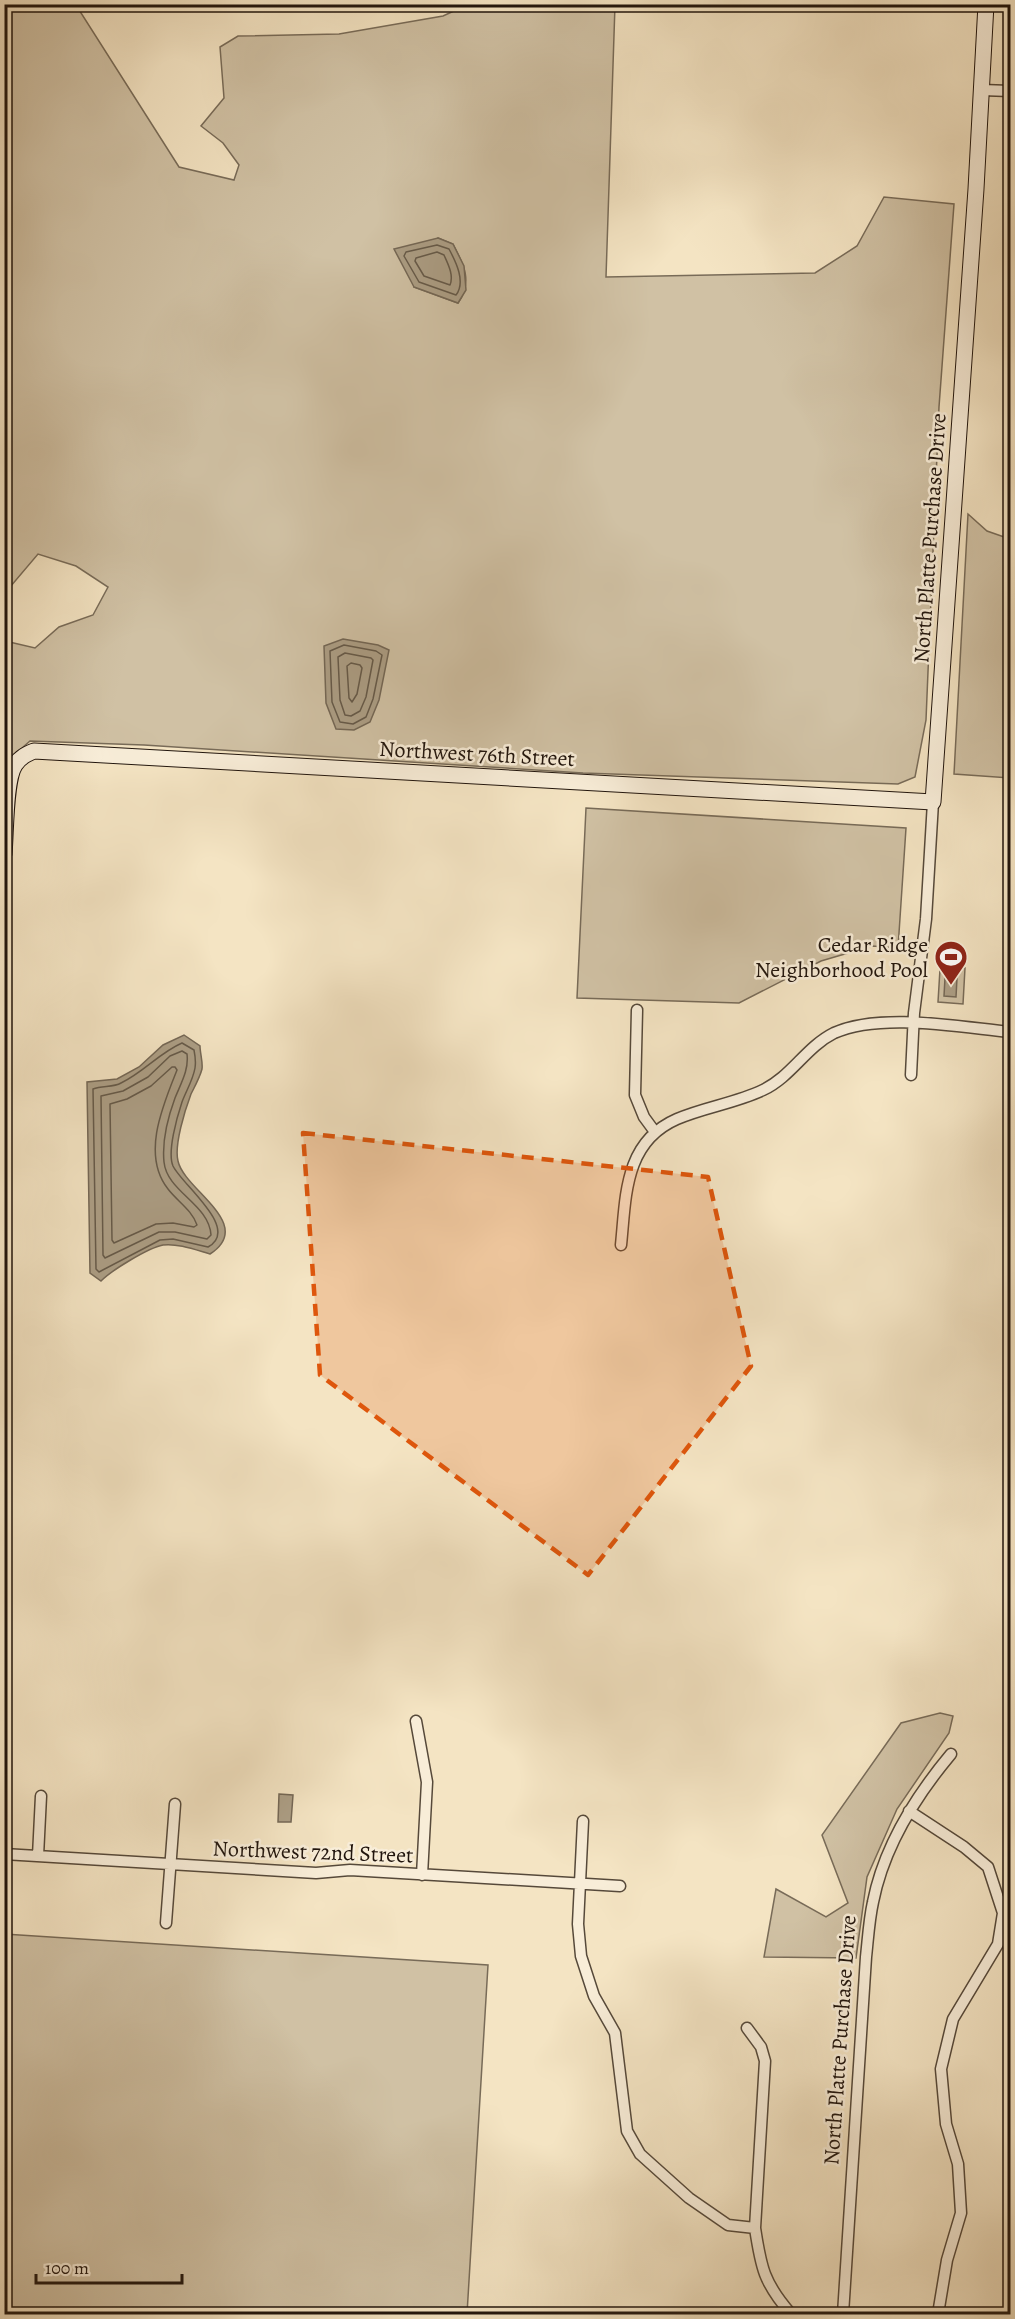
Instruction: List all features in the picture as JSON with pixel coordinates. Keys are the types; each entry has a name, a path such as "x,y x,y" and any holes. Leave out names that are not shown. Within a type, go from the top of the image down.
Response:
{"street":[{"name":"North Platte Purchase Drive","path":"911,1075 914,1024 926,919 986,4"},
{"path":"982,90 1011,91"},
{"name":"Northwest 76th Street","path":"4,854 10,778 20,758 34,751 933,802"},
{"path":"637,1010 635,1095 644,1117 655,1132"},
{"path":"621,1245 626,1190 631,1167 643,1146 655,1132 676,1119 754,1095 776,1084 803,1056 833,1034 867,1023 914,1024 1011,1032"},
{"path":"416,1721 428,1782 422,1875"},
{"name":"North Platte Purchase Drive","path":"843,2314 866,1957 873,1900 888,1852 909,1811 927,1783 951,1754"},
{"path":"38,1856 41,1796"},
{"path":"166,1923 176,1804"},
{"path":"909,1811 964,1847 988,1867 1003,1912 998,1944 953,2019 941,2069 946,2124 958,2164 961,2213 947,2260 938,2314"},
{"path":"583,1821 578,1924 581,1956 594,1996 615,2034 627,2131 640,2154 689,2198 728,2224 755,2228"},
{"name":"Northwest 72nd Street","path":"4,1854 316,1874 350,1870 620,1886"},
{"path":"747,2028 761,2047 765,2061 755,2228 759,2255 766,2282 791,2314"}],"highlighted area":[{"path":"303,1133 708,1177 751,1366 588,1575 320,1375"}],"shaded area":[{"path":"5,5 76,5 179,167 234,180 239,165 223,143 201,126 224,98 220,47 238,36 339,34 443,16 467,5 615,5 606,277 815,273 857,246 884,197 954,204 939,407 926,720 915,777 898,784 583,773 144,745 30,741 5,763 5,641 35,648 59,627 93,615 108,587 76,566 38,554 5,593","holes":["438,238 453,244 461,259 466,281 463,295 458,303 414,287"]},
{"path":"968,514 987,531 1010,539 1010,778 954,774"},
{"path":"586,808 906,828 898,948 872,946 821,961 739,1003 577,998"},
{"name":"Cedar Ridge Neighborhood Pool","path":"942,966 965,968 963,1004 938,1002"},
{"path":"940,1713 953,1716 949,1733 897,1809 867,1877 856,1958 764,1957 776,1889 826,1917 848,1903 822,1835 901,1723"},
{"path":"4,1934 488,1965 467,2314 5,2314"}],"water":[{"path":"438,238 453,244 464,266 466,290 458,303 414,287 394,249"},
{"path":"343,639 378,645 389,650 379,700 370,722 354,730 336,729 326,703 324,646"},
{"path":"945,978 957,978 956,997 944,996"},
{"path":"184,1035 200,1046 202,1069 191,1094 181,1128 178,1161 192,1184 222,1219 225,1231 222,1243 210,1254 174,1245 156,1247 113,1271 101,1281 90,1273 87,1082 117,1079 139,1067 163,1045"},
{"path":"279,1794 293,1795 291,1822 278,1822"}],"place":[{"name":"Cedar Ridge Neighborhood Pool","path":"951,986"}]}
